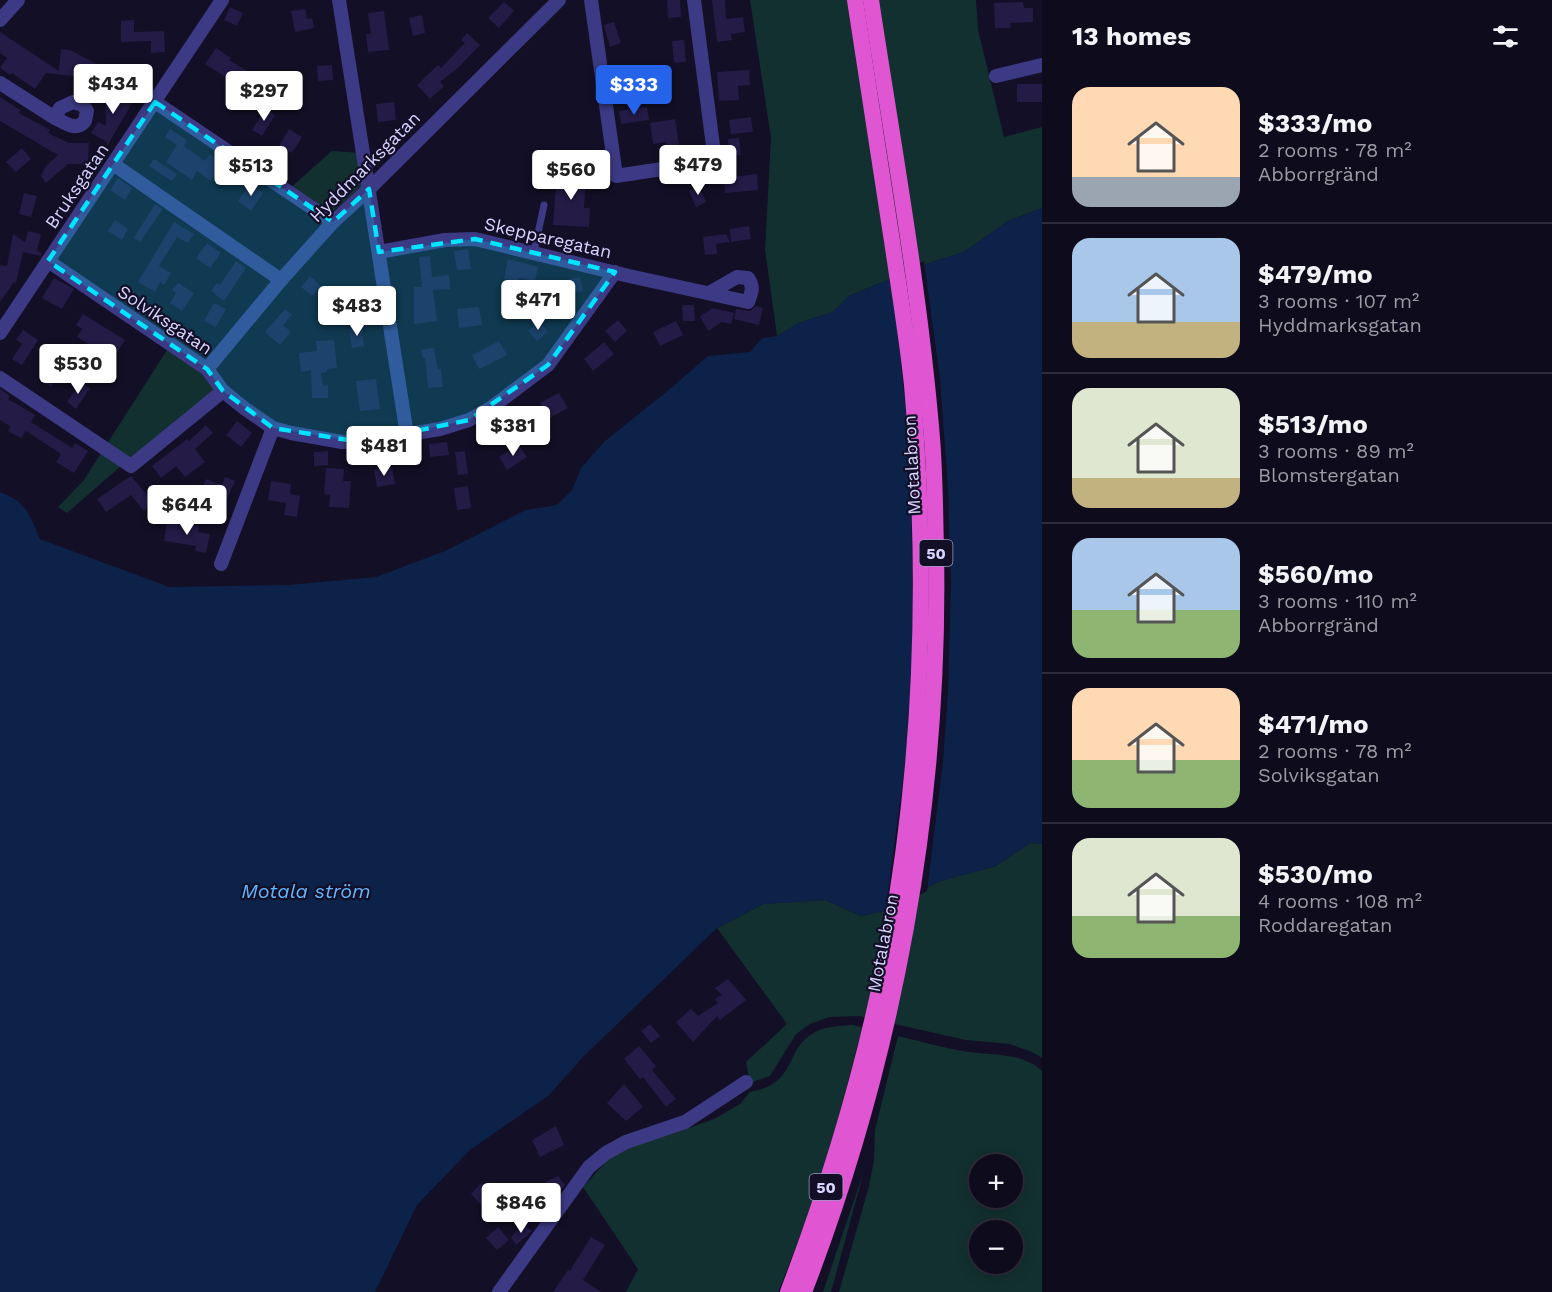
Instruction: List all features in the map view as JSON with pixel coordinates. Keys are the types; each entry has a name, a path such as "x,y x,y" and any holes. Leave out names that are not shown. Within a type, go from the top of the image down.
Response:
{"highway":[{"name":"50","path":"855,0 867,22"},
{"name":"50","path":"867,22 871,0"},
{"name":"Motalabron","path":"864,1083 904,939 925,806 934,693 937,583 932,439 920,324 867,22"},
{"name":"50","path":"788,1292 864,1083"},
{"name":"50","path":"804,1292 837,1201 864,1083"}],"street":[{"path":"0,20 18,0"},
{"name":"Bruksgatan","path":"0,333 222,0"},
{"path":"339,0 407,435"},
{"name":"Hyddmarksgatan","path":"207,369 333,222 559,0"},
{"path":"591,0 616,176 715,161 694,0"},
{"path":"996,76 1042,65"},
{"path":"0,83 56,118"},
{"path":"155,102 333,222"},
{"path":"113,165 281,280"},
{"name":"Skepparegatan","path":"379,252 459,238 475,239 709,293"},
{"name":"Solviksgatan","path":"48,261 207,369 223,391 273,428 342,442 361,442 440,429 469,420 492,407 538,375 548,365 615,272"},
{"path":"0,378 131,466 223,391"},
{"path":"221,564 273,428"},
{"path":"499,1292 588,1167 606,1153 626,1142 685,1122 746,1082"}],"lane":[{"path":"534,252 544,205"}],"highlighted area":[{"path":"155,102 333,222 369,189 379,252 475,239 615,272 548,365 469,420 361,442 273,428 223,391 207,369 48,261"}],"green space":[{"path":"750,0 976,0 978,30 1004,137 1042,127 1042,208 1008,221 964,252 929,263 849,296 833,312 799,323 777,336 765,249 771,138"},
{"path":"332,151 363,153 366,183 332,212 288,190"},
{"path":"174,339 222,385 129,459 67,513 58,507 84,480"},
{"path":"1030,843 1042,844 1042,1058 1010,1044 966,1040 859,1016 829,1017 810,1024 796,1034 770,1076 750,1083 746,1062 787,1024 717,928 763,904 825,900 861,916 886,911 937,882 996,866"},
{"path":"852,1025 862,1027 845,1094 815,1194 778,1292 626,1292 638,1269 583,1187 618,1149 714,1119 740,1104 750,1092 776,1082 805,1039 815,1032 828,1027"},
{"path":"898,1036 962,1051 1015,1057 1042,1071 1042,1292 839,1292 869,1186 874,1160 875,1130"},
{"path":"864,1171 831,1292 823,1292"}],"water":[{"name":"Motala ström","path":"1042,208 1042,844 1030,843 996,866 937,882 886,911 861,916 825,900 763,904 717,928 584,1056 548,1096 470,1150 417,1205 375,1292 0,1292 0,492 22,505 30,516 40,539 169,587 289,585 376,577 445,551 526,510 557,505 572,490 581,468 605,441 708,356 750,352 762,338 777,336 799,323 833,312 849,296 929,263 964,252 1008,221"}],"pier":[{"path":"924,261 940,379 948,487 951,582 948,693 943,761 927,891 885,914 906,757 913,635 909,441 897,326 889,277"}],"building":[{"path":"667,0 680,0 681,17 668,18"},
{"path":"712,0 725,0 726,19 743,17 745,32 731,34 732,40 717,42"},
{"path":"504,2 514,11 499,28 488,18"},
{"path":"1023,2 1024,8 1033,8 1033,22 1010,23 1011,28 995,28 994,3"},
{"path":"230,7 243,13 237,26 224,20"},
{"path":"305,9 307,19 312,18 314,28 295,32 291,11"},
{"path":"384,11 389,50 368,52 366,34 371,34 368,13"},
{"path":"422,15 425,33 413,36 409,18"},
{"path":"134,20 134,32 164,31 165,52 151,53 151,41 121,42 121,21"},
{"path":"614,22 621,43 610,47 604,25"},
{"path":"0,32 59,71 61,49 70,50 108,70 98,89 86,82 88,78 46,73 35,89 12,73 10,75 0,68 7,58 0,53"},
{"path":"467,33 480,45 459,67 440,82 444,86 430,99 417,85 438,65 441,68 465,43 461,40"},
{"path":"684,40 686,62 674,63 672,41"},
{"path":"216,48 231,58 229,60 259,78 243,105 227,96 235,83 205,64"},
{"path":"332,65 333,80 318,81 317,66"},
{"path":"635,69 638,85 624,88 621,71"},
{"path":"749,70 750,85 738,86 739,100 719,101 717,72"},
{"path":"1017,84 1042,84 1042,102 1017,102"},
{"path":"131,92 131,105 107,146 107,142 91,133 98,122 106,126 105,93"},
{"path":"0,97 20,110 19,113 50,130 48,133 69,143 89,143 88,164 68,164 46,183 41,176 46,166 58,155 0,121"},
{"path":"394,102 396,120 378,122 376,104"},
{"path":"647,107 649,120 621,124 619,111"},
{"path":"265,109 275,115 262,136 252,130"},
{"path":"751,117 753,132 731,134 729,120"},
{"path":"675,119 680,150 667,152 666,142 653,144 650,123"},
{"path":"170,129 187,140 184,146 205,161 210,154 223,163 211,181 197,171 192,180 166,162 177,145 165,137"},
{"path":"289,129 302,137 292,153 279,146"},
{"path":"739,138 741,155 729,156 728,139"},
{"path":"22,148 31,159 16,172 6,162"},
{"path":"154,159 177,174 172,181 149,166"},
{"path":"557,172 586,174 584,208 590,208 589,227 553,225"},
{"path":"757,174 758,190 725,193 724,181 732,180 732,177"},
{"path":"118,178 132,188 125,200 110,190"},
{"path":"250,184 263,193 251,211 238,201"},
{"path":"699,186 706,202 696,207 689,191"},
{"path":"24,193 37,196 31,217 19,214"},
{"path":"155,204 163,209 140,242 134,238"},
{"path":"115,220 128,229 122,240 108,231"},
{"path":"174,222 194,234 188,243 177,237 159,266 171,273 164,285 160,282 155,292 138,282"},
{"path":"749,226 751,239 731,242 730,229"},
{"path":"28,231 41,234 37,250 42,254 40,256 23,252 16,283 14,282 0,302 0,265 7,266 13,234 25,242"},
{"path":"726,234 730,242 716,244 717,254 705,255 703,237"},
{"path":"207,243 221,253 210,268 196,258"},
{"path":"468,249 471,269 457,270 454,251"},
{"path":"430,256 432,277 449,275 450,289 433,290 437,321 414,324 414,287 422,287 419,257"},
{"path":"508,259 538,267 535,281 519,278 518,282 504,279"},
{"path":"236,261 246,268 224,301 211,291 217,283 220,285"},
{"path":"310,276 321,286 312,296 301,287"},
{"path":"580,277 583,291 559,296 556,282"},
{"path":"54,278 74,289 62,309 42,298"},
{"path":"178,283 194,293 182,311 170,303 176,293 172,290"},
{"path":"214,303 226,309 216,327 204,321"},
{"path":"682,305 694,305 695,321 683,321"},
{"path":"756,306 763,308 759,325 734,319 736,309 750,311"},
{"path":"479,307 482,325 459,328 457,309"},
{"path":"713,308 734,313 731,324 722,322 708,331 700,316"},
{"path":"285,309 292,315 283,325 291,332 280,345 265,332"},
{"path":"83,314 125,340 113,358 77,337 82,329 76,325"},
{"path":"618,320 627,331 615,342 605,331"},
{"path":"540,321 548,332 537,341 528,331"},
{"path":"676,321 683,335 660,346 653,332"},
{"path":"362,327 364,346 352,348 349,329"},
{"path":"23,330 38,340 22,365 12,359 22,344 16,340"},
{"path":"334,340 337,368 327,369 327,372 321,373 323,386 328,385 328,398 312,398 311,370 301,372 299,353 317,351 316,341"},
{"path":"499,341 507,355 479,369 472,355"},
{"path":"604,342 614,354 593,371 584,359"},
{"path":"434,348 438,369 441,369 443,387 428,388 425,358 423,359 421,350"},
{"path":"60,357 82,370 76,379 62,371 51,387 40,380 52,362 55,365"},
{"path":"376,379 380,409 360,411 356,381"},
{"path":"80,382 90,388 76,409 67,402"},
{"path":"0,389 10,396 8,399 35,415 31,422 72,448 75,443 88,451 74,473 56,462 61,454 26,431 21,438 8,431 11,427 0,420"},
{"path":"559,393 568,408 533,427 527,415 542,407 540,403"},
{"path":"237,421 252,433 241,447 226,435"},
{"path":"206,425 213,433 195,449 205,462 185,477 176,466 161,478 152,466 187,439 189,441"},
{"path":"447,442 449,455 430,457 429,444"},
{"path":"519,445 527,457 507,470 499,457"},
{"path":"328,451 328,465 314,466 314,452"},
{"path":"465,451 468,474 458,475 455,452"},
{"path":"392,467 395,484 377,487 374,470"},
{"path":"326,468 344,469 343,481 351,481 349,508 329,507 330,495 324,494"},
{"path":"131,476 154,503 144,511 131,495 106,512 97,499"},
{"path":"225,477 235,481 224,506 199,496 206,479 222,485"},
{"path":"271,481 291,484 290,494 300,496 297,517 284,515 286,503 268,500"},
{"path":"468,486 471,508 457,510 454,488"},
{"path":"167,521 199,526 198,532 210,534 206,553 195,551 196,546 164,541"},
{"path":"728,979 746,1000 720,1020 717,1016 693,1042 676,1022 691,1009 698,1016 718,1003 715,999 722,995 715,988"},
{"path":"650,1024 660,1036 651,1043 641,1031"},
{"path":"639,1046 656,1066 652,1070 676,1099 666,1107 643,1077 640,1079 624,1059"},
{"path":"624,1084 643,1107 626,1121 607,1103"},
{"path":"556,1126 564,1145 540,1157 532,1140"},
{"path":"558,1176 565,1185 555,1197 545,1182"},
{"path":"481,1183 494,1199 484,1208 471,1194"},
{"path":"523,1224 532,1231 516,1245 511,1237"},
{"path":"498,1227 509,1240 497,1250 486,1238"},
{"path":"591,1237 605,1245 583,1280 601,1292 553,1292 568,1270 570,1271"}]}
